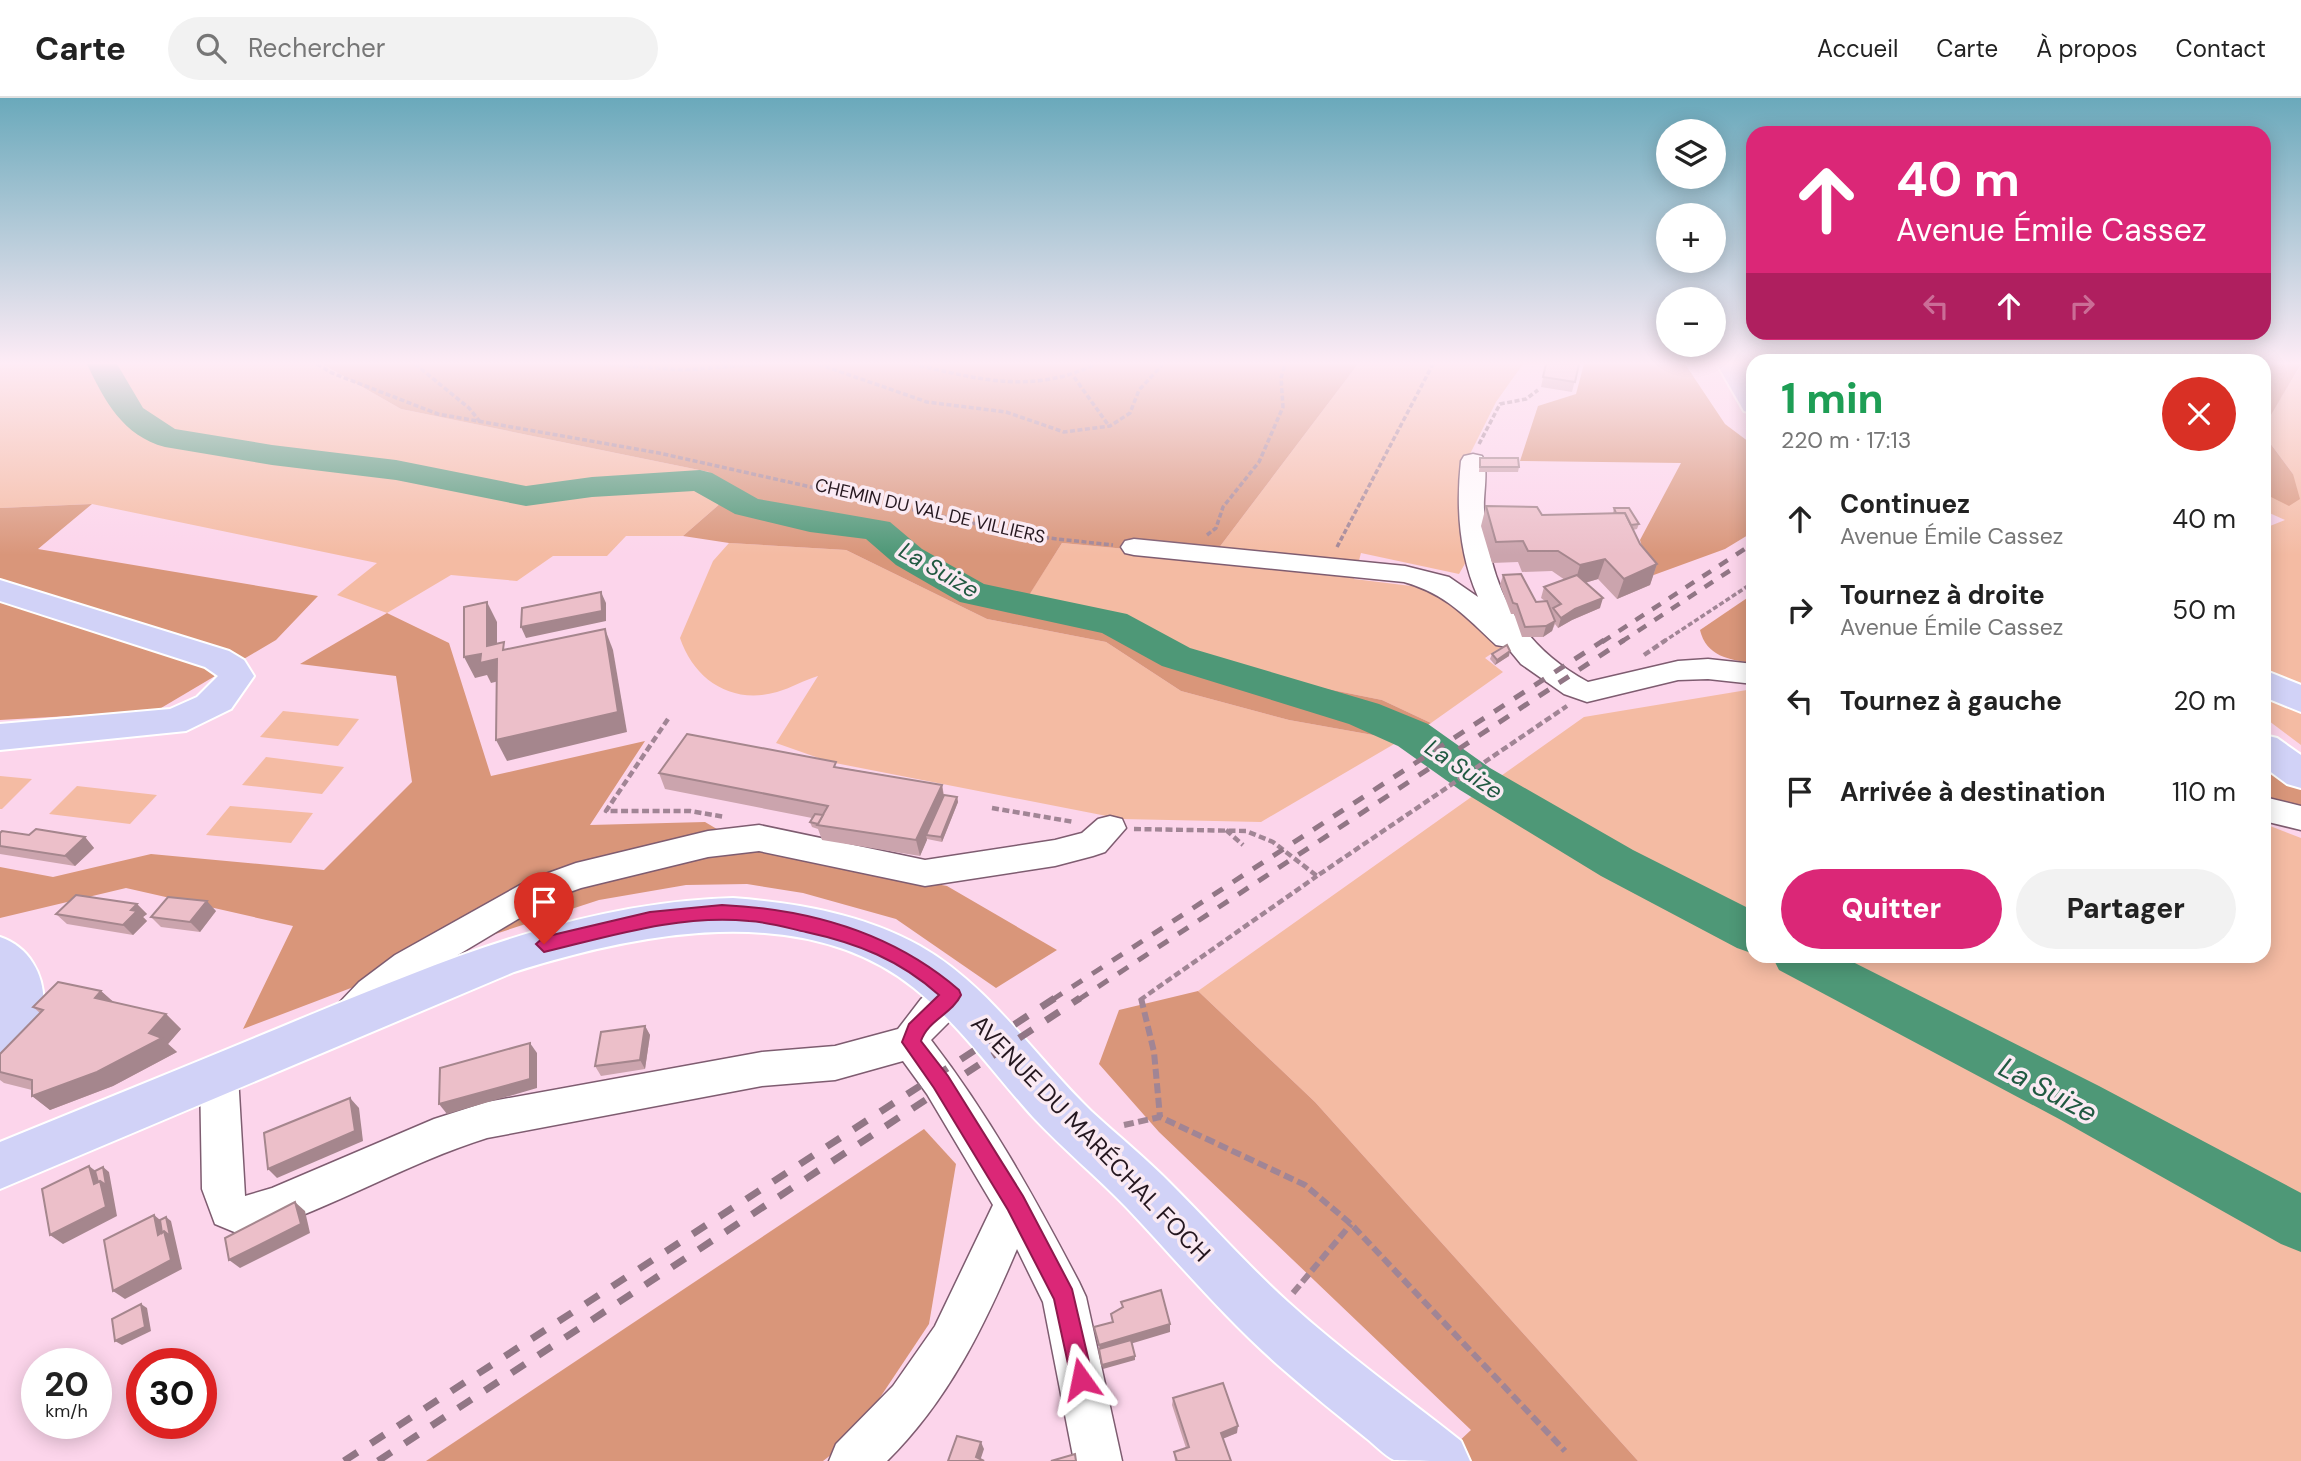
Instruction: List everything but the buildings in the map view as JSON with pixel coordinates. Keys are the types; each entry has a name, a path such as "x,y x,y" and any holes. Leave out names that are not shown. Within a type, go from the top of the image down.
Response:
{"main road":[{"path":"0,590 216,659 231,668 236,676 231,688 219,700 198,713 173,722 0,737"},
{"path":"2271,685 2301,700"},
{"path":"2271,703 2301,718"},
{"path":"2271,753 2301,774"},
{"name":"AVENUE DU MARÉCHAL FOCH","path":"0,1166 463,972 567,937 650,919 722,912 780,918 850,934 902,957 952,995 1066,1118 1139,1186 1269,1321 1441,1461"},
{"path":"0,955 21,977 24,993 17,1023 1,1046"}],"street":[{"path":"1473,461 1468,491 1481,562 1500,616 1529,656"},
{"path":"1135,547 1332,565 1405,574 1439,583 1457,593 1529,656 1588,692 1602,692 1628,680 1666,671 1698,667 1746,673"},
{"path":"2271,811 2301,818"},
{"path":"346,1020 372,993 408,966 541,888 576,876 708,844 759,838 925,873 1055,853 1093,842 1110,828"},
{"path":"911,1042 928,1014 952,995"},
{"path":"219,1075 222,1189 230,1210 244,1216 275,1207 448,1132 487,1120 762,1069 835,1063 911,1042"},
{"path":"911,1042 941,1082 1016,1203 1064,1297 1098,1461"},
{"path":"853,1461 901,1413 941,1362 974,1303 1016,1203"}],"path":[{"name":"CHEMIN DU VAL DE VILLIERS","path":"509,428 673,456 862,496 1030,537 1135,547"},
{"path":"1051,428 1064,432 1098,428"},
{"path":"1216,528 1223,507 1259,462 1274,428"},
{"path":"1332,565 1337,547 1400,428"},
{"path":"1473,461 1489,428"},
{"path":"1637,660 1746,587"},
{"path":"1160,1117 1154,1052 1140,999 1588,692"},
{"path":"668,719 606,811 690,811 721,815 759,838"},
{"path":"992,808 1110,828 1186,832 1226,829 1246,831 1273,842 1317,876"},
{"path":"1226,829 1242,845"},
{"path":"1123,1126 1160,1117 1305,1185 1351,1224 1565,1451"},
{"path":"1289,1297 1351,1224"}],"shaded area":[{"path":"0,428 492,428 709,472 722,502 683,536 626,536 607,556 553,556 517,581 451,575 387,613 337,595 377,563 92,504 0,508"},
{"path":"492,428 1310,428 1212,557 1062,543 1026,600 1116,620 1179,652 1267,677 1382,700 1431,723 1401,740 1289,720 1181,691 1106,642 987,619 846,550 729,543 683,536 722,502 709,472"},
{"path":"1310,428 1483,428 1468,458 1458,493 1470,555 1459,574 1361,553 1354,579 1436,589 1503,646 1485,658 1503,672 1431,723 1382,700 1267,677 1179,652 1116,620 1025,601 1062,543 1212,557"},
{"path":"1531,428 1730,428 1746,440 1746,536 1725,549 1651,576 1640,540 1681,463 1520,461"},
{"path":"2271,428 2301,428 2301,745 2271,722 2271,526 2285,520 2271,514 2271,494 2293,474 2271,444"},
{"path":"2271,444 2293,474 2300,499 2289,506 2271,497"},
{"path":"92,504 38,549 318,596 276,640 156,711 0,720 0,508"},
{"path":"729,543 846,550 987,619 1106,642 1181,691 1289,720 1401,740 1261,822 1122,819 830,762 776,743 818,676 777,692 745,695 717,686 705,677 686,653 680,638 713,561"},
{"path":"1746,599 1746,662 1727,658 1713,651 1707,646 1700,630"},
{"path":"387,613 449,643 491,776 645,741 590,825 705,822 749,848 947,886 1057,950 996,988 896,919 803,893 747,884 686,885 599,900 480,939 243,1029 293,926 126,888 0,918 0,867 53,877 151,854 324,870 412,782 396,676 300,664"},
{"path":"1746,690 1746,963 2271,963 2271,826 2301,838 2301,1461 1638,1461 1315,1102 1198,991 1584,717"},
{"path":"283,711 359,719 338,746 260,737"},
{"path":"266,757 344,767 322,794 242,785"},
{"path":"2271,769 2301,788 2301,811 2271,804"},
{"path":"0,776 32,779 2,809 0,809"},
{"path":"77,786 157,795 130,824 49,814"},
{"path":"230,806 313,813 291,843 206,835"},
{"path":"1198,991 1315,1102 1638,1461 1438,1461 1471,1430 1159,1132 1099,1064 1119,1010"},
{"path":"924,1129 956,1164 929,1324 853,1438 823,1461 426,1461"}],"waterway":[{"name":"La Suize","path":"151,428 165,437 272,455 396,470 526,496 592,487 700,480 747,507 810,521 877,530 909,557 973,594 1113,623 1176,657 1364,714 1413,735 1475,779 1617,863 1746,930"},
{"name":"La Suize","path":"1810,963 2080,1103 2301,1224"}],"railway":[{"path":"1602,642 1746,548"},
{"path":"1621,642 1737,566"},
{"path":"1052,1000 1604,640"},
{"path":"1078,1000 1624,640"},
{"path":"344,1461 1055,998"},
{"path":"378,1461 1080,998"}],"route":[{"path":"544,944 650,919 722,912 751,914 850,934 879,945 928,974 952,995 928,1014 911,1042 941,1082 1016,1203 1064,1297 1081,1379"}]}
